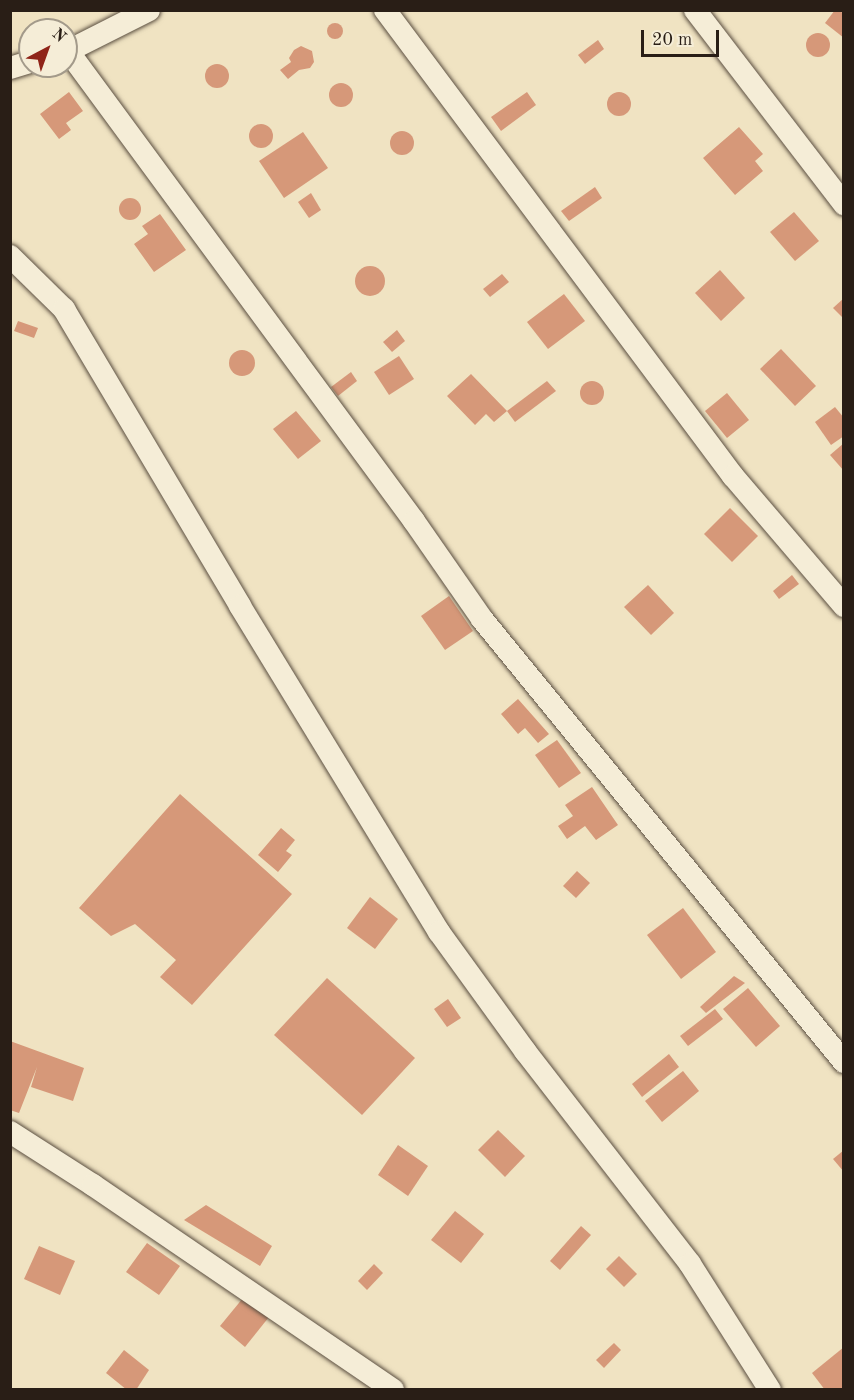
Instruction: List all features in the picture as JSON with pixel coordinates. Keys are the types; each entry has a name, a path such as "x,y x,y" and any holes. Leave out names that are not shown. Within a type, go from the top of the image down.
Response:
{"street":[{"path":"78,46 149,10"},
{"path":"385,10 733,476 843,606"},
{"path":"695,10 843,204"},
{"path":"78,67 414,521 482,619 843,1062"},
{"path":"10,256 64,309 233,596 439,932 525,1051 690,1264 770,1389"},
{"path":"10,1132 93,1185 393,1389"}],"building":[{"path":"835,10 844,13 844,38 825,23"},
{"path":"335,23 341,25 343,31 341,37 335,39 329,37 327,31 329,25"},
{"path":"818,33 827,36 830,45 827,54 818,57 809,54 806,45 809,36"},
{"path":"598,40 604,49 585,64 578,55"},
{"path":"301,46 312,51 314,62 310,68 299,70 288,79 280,70 291,62 289,58 294,50"},
{"path":"217,64 226,67 229,76 226,85 217,88 208,85 205,76 208,67"},
{"path":"341,83 350,86 353,95 350,104 341,107 332,104 329,95 332,86"},
{"path":"69,92 83,111 66,123 71,130 59,139 40,114"},
{"path":"527,92 536,105 501,131 491,117"},
{"path":"619,92 628,95 631,104 628,113 619,116 610,113 607,104 610,95"},
{"path":"261,124 270,127 273,136 270,145 261,148 252,145 249,136 252,127"},
{"path":"739,127 763,154 755,161 763,171 735,195 703,158"},
{"path":"402,131 411,134 414,143 411,152 402,155 393,152 390,143 393,134"},
{"path":"303,132 328,168 284,198 259,161"},
{"path":"595,187 602,198 569,221 561,211"},
{"path":"311,193 321,210 309,218 298,202"},
{"path":"126,198 134,198 141,205 141,213 134,220 126,220 119,213 119,205"},
{"path":"794,212 819,241 795,261 770,232"},
{"path":"160,214 186,250 154,272 134,244 148,234 142,226"},
{"path":"370,266 380,271 385,281 380,291 370,296 360,291 355,281 360,271"},
{"path":"720,270 745,298 721,321 695,293"},
{"path":"502,274 509,282 490,297 483,289"},
{"path":"564,294 585,321 548,349 527,322"},
{"path":"844,298 844,319 833,308"},
{"path":"18,321 38,328 34,338 14,331"},
{"path":"397,330 405,341 392,352 383,342"},
{"path":"781,349 816,386 795,406 760,369"},
{"path":"242,350 251,354 255,363 251,372 242,376 233,372 229,363 233,354"},
{"path":"399,356 414,379 389,395 374,372"},
{"path":"351,372 357,381 338,396 331,387"},
{"path":"471,374 507,411 494,422 486,414 475,425 447,396"},
{"path":"547,381 556,391 515,422 507,411"},
{"path":"592,381 601,384 604,393 601,402 592,405 583,402 580,393 583,384"},
{"path":"727,393 749,420 727,438 705,411"},
{"path":"835,407 844,418 844,436 831,445 815,422"},
{"path":"296,411 321,441 298,459 273,429"},
{"path":"844,443 844,471 830,455"},
{"path":"730,508 758,536 732,562 704,534"},
{"path":"792,575 799,584 779,599 773,591"},
{"path":"648,585 674,613 651,635 624,607"},
{"path":"449,596 473,631 445,650 421,616"},
{"path":"518,699 549,734 538,743 525,728 518,734 501,714"},
{"path":"557,740 581,773 559,788 535,755"},
{"path":"592,787 618,825 596,840 585,826 567,839 558,826 573,816 565,805"},
{"path":"180,794 292,894 192,1005 160,977 176,960 135,924 111,936 79,908"},
{"path":"281,828 295,840 286,851 292,855 278,872 258,855"},
{"path":"577,871 590,883 576,898 563,886"},
{"path":"370,897 398,919 375,949 347,928"},
{"path":"683,908 716,952 681,979 647,935"},
{"path":"734,976 745,983 706,1013 700,1007"},
{"path":"327,978 415,1058 362,1115 274,1035"},
{"path":"748,988 780,1026 756,1047 723,1009"},
{"path":"448,999 461,1018 447,1027 434,1009"},
{"path":"715,1009 723,1019 688,1046 680,1036"},
{"path":"10,1041 84,1068 73,1101 31,1087 37,1067 19,1113 10,1110"},
{"path":"669,1054 679,1067 642,1097 632,1084"},
{"path":"683,1071 699,1091 662,1122 645,1101"},
{"path":"498,1130 525,1156 505,1177 478,1150"},
{"path":"398,1145 428,1166 408,1196 378,1175"},
{"path":"844,1150 844,1172 833,1159"},
{"path":"206,1205 272,1246 260,1266 184,1220"},
{"path":"455,1211 484,1234 461,1263 431,1240"},
{"path":"581,1226 591,1235 560,1270 550,1261"},
{"path":"147,1243 180,1266 159,1295 126,1272"},
{"path":"39,1246 75,1261 60,1295 24,1279"},
{"path":"619,1256 637,1274 624,1287 606,1269"},
{"path":"374,1264 383,1273 367,1290 358,1281"},
{"path":"243,1298 269,1317 245,1347 220,1326"},
{"path":"614,1343 621,1350 604,1368 596,1360"},
{"path":"844,1347 844,1390 825,1390 812,1373"},
{"path":"124,1350 149,1370 136,1390 127,1390 106,1373"}]}
